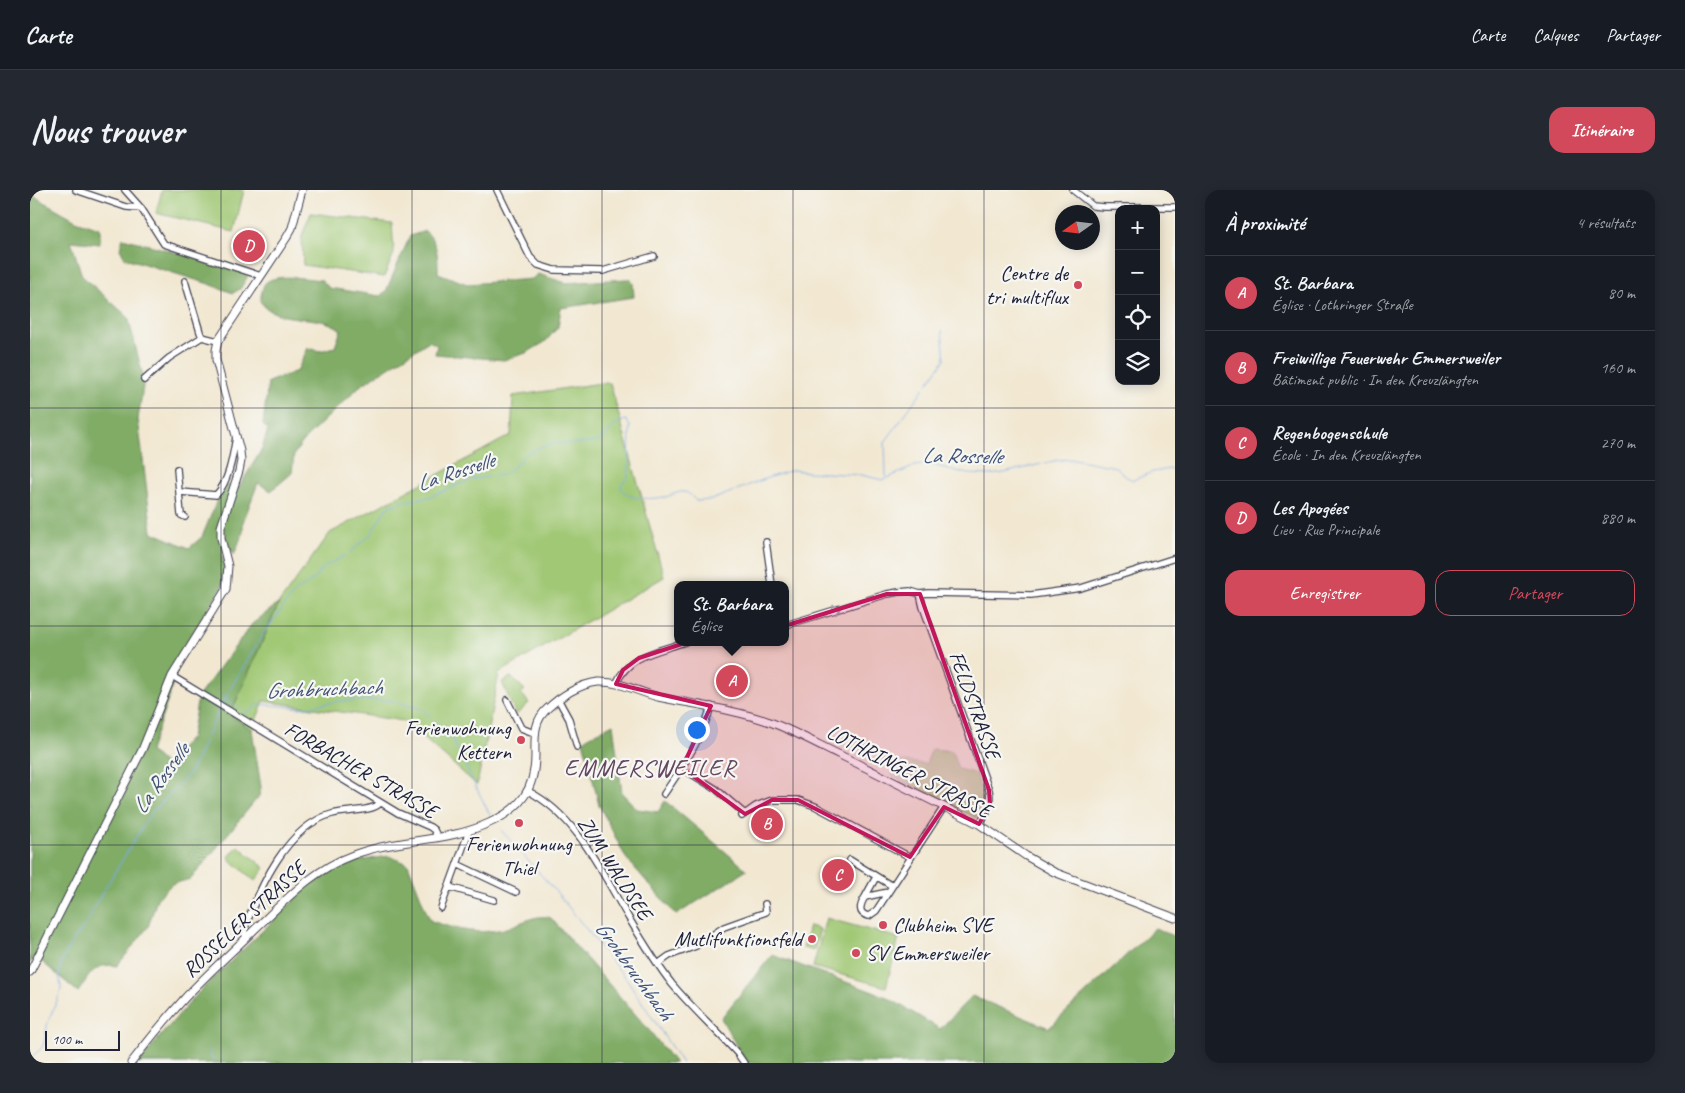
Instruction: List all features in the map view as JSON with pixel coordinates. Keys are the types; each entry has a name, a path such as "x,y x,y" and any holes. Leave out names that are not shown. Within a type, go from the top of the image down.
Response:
{"main road":[{"path":"30,972 142,750 172,676 226,590 228,566 220,527 241,461 216,360 216,350 218,341 292,228 302,190"},
{"name":"LOTHRINGER STRASSE","path":"534,733 543,712 558,699 577,688 592,683 607,682 659,697 711,706 742,714 779,726 979,824 1014,849 1054,872 1175,918"},
{"path":"528,791 534,769 534,733"},
{"name":"ROSSELER STRASSE","path":"131,1063 185,998 305,882 335,862 366,850 469,831 494,821 512,810 528,791"}],"street":[{"path":"76,190 126,208 142,208"},
{"path":"125,190 142,208 164,244 260,276"},
{"path":"497,190 530,257 544,268 603,271 654,256"},
{"path":"1073,190 1094,206 1104,208 1175,208"},
{"path":"185,280 202,337"},
{"path":"144,380 169,358 202,337 218,341"},
{"path":"180,492 216,495 220,491 231,463 236,435"},
{"path":"177,469 181,515 185,517"},
{"path":"766,542 771,581"},
{"path":"789,624 887,594 910,591 920,594 1031,595 1081,588 1175,558"},
{"name":"FELDSTRASSE","path":"920,594 989,790 990,805 979,824"},
{"path":"616,684 623,670 633,660 674,646"},
{"name":"FORBACHER STRASSE","path":"172,676 380,803 434,830 438,838"},
{"path":"558,699 569,719 577,747"},
{"path":"507,700 521,728 534,733"},
{"path":"664,794 695,747 711,706"},
{"path":"682,768 716,789 744,815 756,806 772,800 798,800 815,806 910,857"},
{"name":"ZUM WALDSEE","path":"528,791 547,803 565,819 586,846 672,984 737,1053 744,1063"},
{"path":"247,937 244,930 248,919 271,872 292,839 306,826 325,816 349,810 375,807 380,803"},
{"path":"876,877 860,908 864,915 869,916 876,911 944,807"},
{"path":"441,908 469,831"},
{"path":"850,860 892,886"},
{"path":"458,864 516,892"},
{"path":"449,887 494,900"},
{"path":"865,897 888,892"},
{"path":"658,964 669,956 696,946 724,927 766,912 765,904"}],"highlighted area":[{"path":"887,594 920,594 989,790 990,805 979,824 944,807 910,857 798,800 772,800 745,814 682,768 711,706 616,684 623,670 639,658 706,636 791,624"}],"green space":[{"path":"162,190 244,190 234,232 156,213"},
{"path":"30,194 76,220 100,228 100,244 71,241 82,276 128,317 144,380 138,419 152,532 189,548 202,537 218,498 226,485 239,487 262,449 268,430 263,425 268,382 297,371 308,348 320,351 335,347 341,330 332,324 322,321 288,317 268,309 260,301 263,287 268,281 282,277 322,280 329,288 380,296 386,291 410,236 425,231 435,245 438,273 467,284 532,279 538,274 566,283 630,279 633,283 634,297 561,308 558,327 545,342 526,353 504,360 435,354 437,345 429,341 360,386 305,439 294,454 292,473 271,491 258,483 243,522 243,532 234,555 228,544 222,554 225,569 223,585 179,656 170,694 150,751 165,765 191,737 198,697 252,624 279,603 230,715 252,730 261,787 259,796 191,879 172,884 157,899 148,927 117,966 103,966 93,971 78,992 35,956 30,964"},
{"path":"311,213 392,223 394,253 384,277 303,265 302,236"},
{"path":"123,238 237,269 248,276 240,289 233,293 125,258 120,249"},
{"path":"610,383 664,577 499,673 477,785 404,721 264,701 252,730 230,715 279,603 330,533 511,435 513,396"},
{"path":"511,677 525,690 521,693 529,703 516,715 502,682"},
{"path":"613,724 622,793 637,809 658,812 665,801 747,870 676,915 626,858 599,805 583,740"},
{"path":"932,749 952,751 958,769 976,774 983,797 976,818 891,775 898,761 926,764"},
{"path":"238,846 265,868 255,881 228,858"},
{"path":"389,856 408,864 431,921 446,926 483,932 505,929 534,918 551,918 649,1030 675,1063 139,1063 200,991 310,885 334,870 357,861"},
{"name":"SV Emmersweiler","path":"826,918 899,938 886,987 813,967"},
{"name":"Mutlifunktionsfeld","path":"809,926 820,929 814,951 803,948"},
{"path":"1155,928 1175,937 1175,1063 746,1063 721,1018 772,955 887,997 940,1029 972,996 1049,1028"}],"waterway":[{"path":"927,384 945,359 942,331"},
{"path":"886,477 885,442 924,388"},
{"name":"La Rosselle","path":"221,705 260,639 290,598 297,590 312,581 324,567 348,554 371,534 385,510 390,506 429,497 473,479 503,475 518,463 524,455 540,447 551,444 600,441 618,422 626,420 630,426 629,468 628,477 621,485 621,488 629,495 641,498 665,497 686,492 696,501 711,500 793,470 861,475 883,480 915,466 922,465 933,465 968,474 990,475 1058,460 1074,459 1116,467 1125,476 1133,480 1153,472 1175,468"},
{"name":"Grohbruchbach","path":"224,698 247,713 259,704 301,708 340,701 388,700 422,709 450,735 490,815"},
{"name":"La Rosselle","path":"30,1058 41,1049 44,1043 48,1021 60,994 59,975 61,963 69,947 89,919 93,908 151,813 186,778 193,767 220,708"},
{"name":"Grohbruchbach","path":"500,829 558,894 628,981 682,1063"},
{"path":"208,1050 215,1063"}],"place":[{"name":"Les Apogées","path":"249,246"},
{"name":"Centre de tri multiflux","path":"1078,285"},
{"name":"St. Barbara","path":"732,681"},
{"name":"Ferienwohnung Kettern","path":"521,740"},
{"name":"Ferienwohnung Thiel","path":"519,823"},
{"name":"Freiwillige Feuerwehr Emmersweiler","path":"767,824"},
{"name":"Regenbogenschule","path":"838,875"},
{"name":"Clubheim SVE","path":"883,925"},
{"name":"Mutlifunktionsfeld","path":"812,939"},
{"name":"SV Emmersweiler","path":"856,953"}],"district":[{"name":"EMMERSWEILER","path":"650,768"}]}
